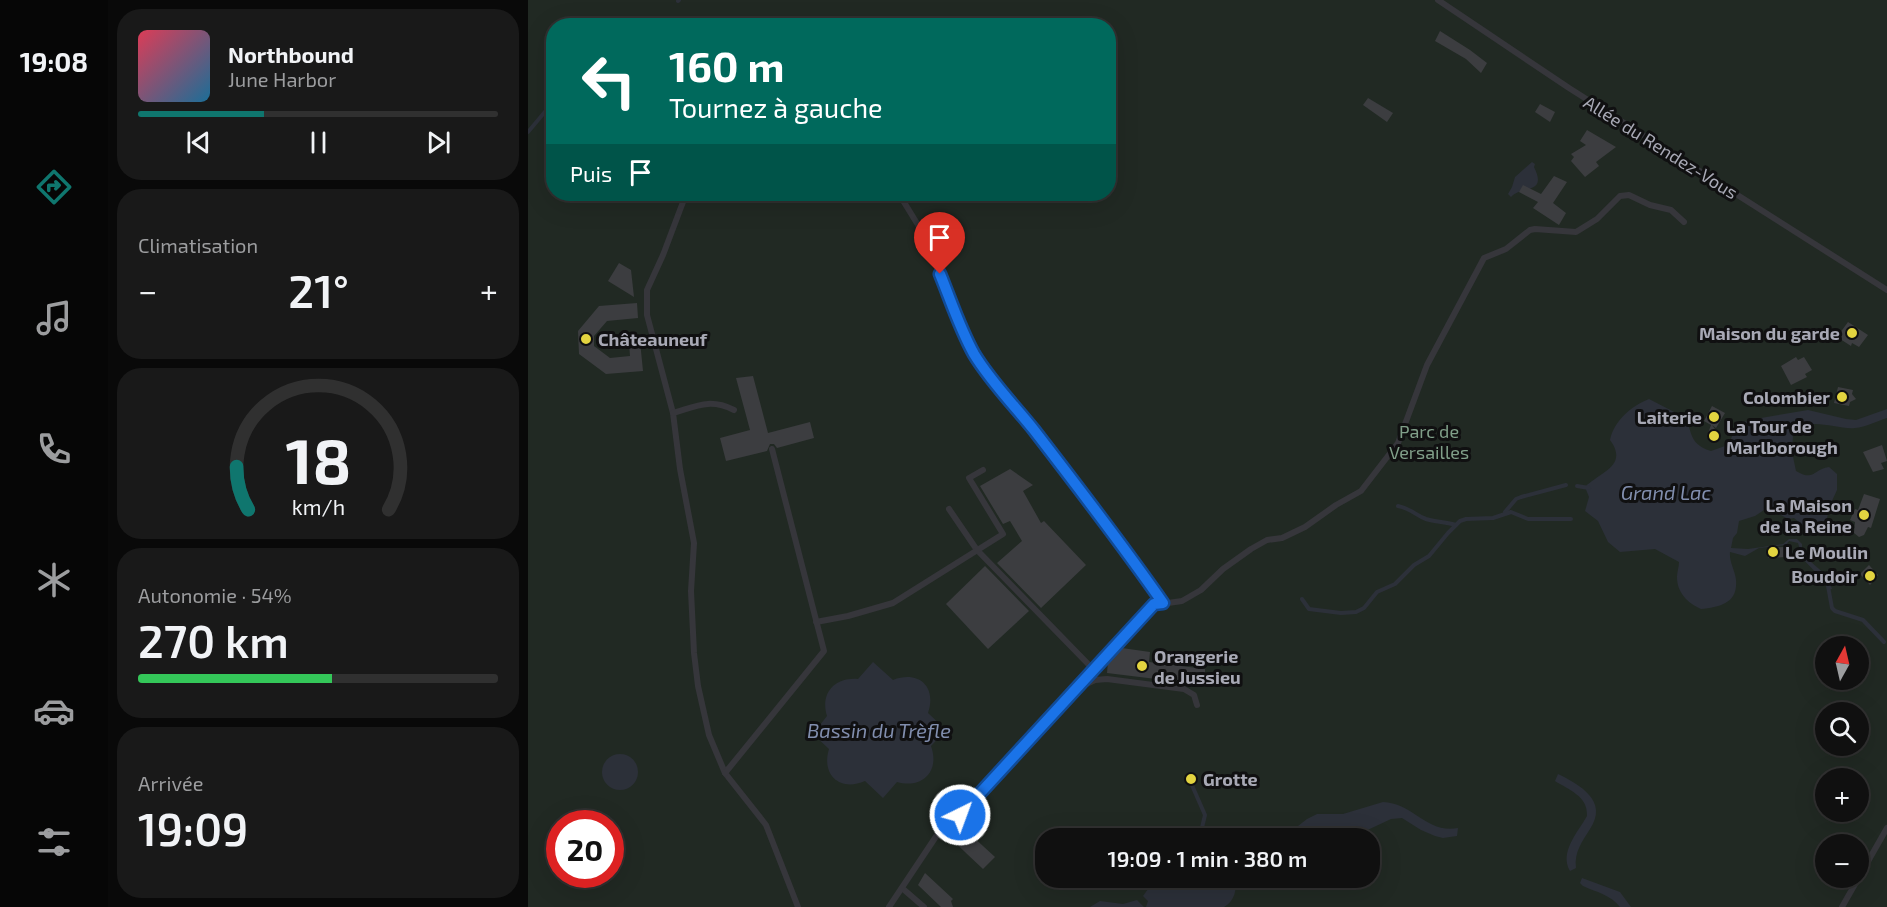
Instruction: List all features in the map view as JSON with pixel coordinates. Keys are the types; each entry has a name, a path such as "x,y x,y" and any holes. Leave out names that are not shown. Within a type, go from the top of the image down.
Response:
{"lane":[{"name":"Allée du Rendez-Vous","path":"1438,0 1569,88 1887,290"},
{"path":"889,907 938,836 1154,604 1182,602 1201,590 1223,569 1251,549 1268,540 1282,538 1305,527 1336,505 1362,491 1390,457 1404,433 1427,365 1484,258 1506,249 1535,228 1576,232 1597,219 1620,196 1629,195 1650,205 1671,210 1684,222"},
{"path":"683,201 647,290 647,315 673,413 680,469 694,543 691,591 697,675 709,735 725,773 766,825 798,907"},
{"path":"903,201 926,238 961,327 975,354 994,382 1027,421 1132,558 1163,603"},
{"path":"673,413 707,403 722,404 734,410"},
{"path":"725,773 824,651 772,449"},
{"path":"816,622 887,606 1003,534 969,478 983,470"},
{"path":"949,509 978,550 1093,669"},
{"path":"1075,690 1095,680 1107,679 1184,688 1194,695 1197,705"},
{"path":"1842,907 1887,828"},
{"path":"902,888 924,907"}],"green space":[{"name":"Parc de Versailles","path":"528,0 1887,0 1887,907 528,907"}],"water":[{"path":"1532,162 1535,164 1538,182 1536,186 1515,193 1511,197 1508,194 1515,177"},
{"name":"Grand Lac","path":"1649,399 1682,416 1697,444 1711,451 1725,446 1740,423 1755,419 1808,410 1856,420 1887,409 1887,418 1863,426 1847,428 1821,424 1805,425 1793,435 1792,452 1796,471 1811,475 1829,467 1837,474 1837,490 1823,525 1813,530 1806,528 1794,518 1788,519 1764,510 1755,516 1739,521 1737,533 1733,538 1731,548 1748,549 1783,544 1789,539 1797,539 1802,544 1802,554 1827,576 1832,589 1828,589 1823,580 1799,555 1788,551 1799,552 1800,550 1798,543 1789,541 1786,545 1759,548 1745,556 1730,552 1736,580 1734,594 1731,599 1721,605 1701,609 1681,593 1677,583 1679,562 1655,549 1620,552 1608,542 1598,521 1585,511 1589,497 1585,487 1610,468 1614,462 1615,449 1610,440 1619,421 1630,410"},
{"name":"Bassin du Trèfle","path":"873,662 893,680 911,677 924,683 930,695 928,713 946,730 931,746 933,763 927,776 915,783 897,782 883,798 865,781 848,784 835,779 828,767 829,749 813,734 827,716 825,708 827,694 831,688 842,681 858,679"},
{"path":"620,754 632,760 638,772 632,784 620,790 608,784 602,772 608,760"},
{"path":"1558,774 1583,789 1594,802 1596,810 1595,819 1577,852 1576,868 1570,871 1567,864 1568,849 1587,816 1584,803 1577,794 1555,781"},
{"path":"1383,802 1394,804 1437,827 1458,828 1457,836 1443,838 1435,836 1402,818 1391,819 1372,828 1290,828 1298,826 1317,814 1343,814"},
{"path":"1582,878 1620,892 1631,907 1620,907 1608,897 1583,886 1580,883"},
{"path":"1149,888 1236,888 1233,898 1224,907 1146,907 1148,901 1143,896"},
{"path":"1137,900 1144,907 1090,907 1100,901 1123,904"}],"building":[{"path":"1440,31 1487,63 1481,73 1466,59 1435,41"},
{"path":"1368,98 1393,113 1387,122 1363,105"},
{"path":"1540,104 1555,112 1550,122 1535,112"},
{"path":"1587,130 1616,147 1596,162 1599,166 1585,177 1571,161 1574,157 1571,154 1586,145 1580,141"},
{"path":"1554,176 1567,182 1553,203 1566,213 1559,225 1533,208 1538,202 1519,192 1523,185 1541,194"},
{"path":"619,263 631,270 634,297 608,281"},
{"name":"Châteauneuf","path":"637,303 638,318 607,321 594,336 594,346 610,358 630,356 629,343 640,341 643,371 606,374 579,354 578,331 599,306"},
{"name":"Maison du garde","path":"1848,322 1868,335 1859,347 1852,343 1851,346 1837,337"},
{"path":"1796,357 1798,360 1804,357 1812,370 1805,374 1807,377 1791,385 1781,366"},
{"path":"753,376 768,433 810,422 814,438 777,448 774,444 770,444 767,451 726,461 720,438 750,430 736,378"},
{"name":"Colombier","path":"1838,387 1853,390 1852,394 1856,399 1850,402 1849,406 1834,403"},
{"name":"Laiterie","path":"1712,406 1725,413 1716,428 1712,425 1720,436 1713,442 1707,436 1711,425 1704,421"},
{"path":"1882,445 1887,461 1881,463 1884,469 1873,472 1863,452"},
{"path":"1010,469 1033,485 1023,491 1041,523 1044,521 1086,565 1041,608 997,563 1022,541 1010,521 1003,524 980,486"},
{"name":"La Maison de la Reine","path":"1864,494 1880,499 1871,528 1868,527 1864,535 1859,537 1854,533 1855,522 1850,520 1855,509 1858,510"},
{"name":"Le Moulin","path":"1784,547 1785,557 1768,558 1767,548"},
{"name":"Boudoir","path":"1869,565 1878,575 1870,585 1860,574"},
{"path":"985,566 1029,611 988,649 946,604"},
{"name":"Orangerie de Jussieu","path":"1122,648 1150,652 1149,662 1205,669 1205,685 1107,673 1108,662"},
{"path":"959,824 995,857 983,869 948,836"},
{"path":"925,873 953,899 951,901 953,907 941,907 918,885"}],"waterway":[{"path":"528,132 546,111"},
{"path":"1505,512 1516,499 1566,485"},
{"path":"1577,486 1589,488"},
{"path":"1398,506 1426,519 1456,525"},
{"path":"1302,599 1309,609 1341,613 1356,612 1364,608 1377,592 1395,584 1414,565 1429,556 1448,533 1460,521 1466,519 1493,518 1511,512 1528,519 1571,519"},
{"path":"1828,586 1832,608 1863,620 1884,642"},
{"path":"1191,783 1205,815 1202,828"}],"place":[{"name":"Maison du garde","path":"1852,333"},
{"name":"Châteauneuf","path":"586,339"},
{"name":"Colombier","path":"1842,397"},
{"name":"Laiterie","path":"1714,417"},
{"name":"La Tour de Marlborough","path":"1714,436"},
{"name":"La Maison de la Reine","path":"1864,515"},
{"name":"Le Moulin","path":"1773,552"},
{"name":"Boudoir","path":"1870,576"},
{"name":"Orangerie de Jussieu","path":"1142,666"},
{"name":"Grotte","path":"1191,779"}],"route":[{"path":"940,274 961,327 975,354 994,382 1021,413 1132,558 1163,603 1154,604 960,815"}]}
